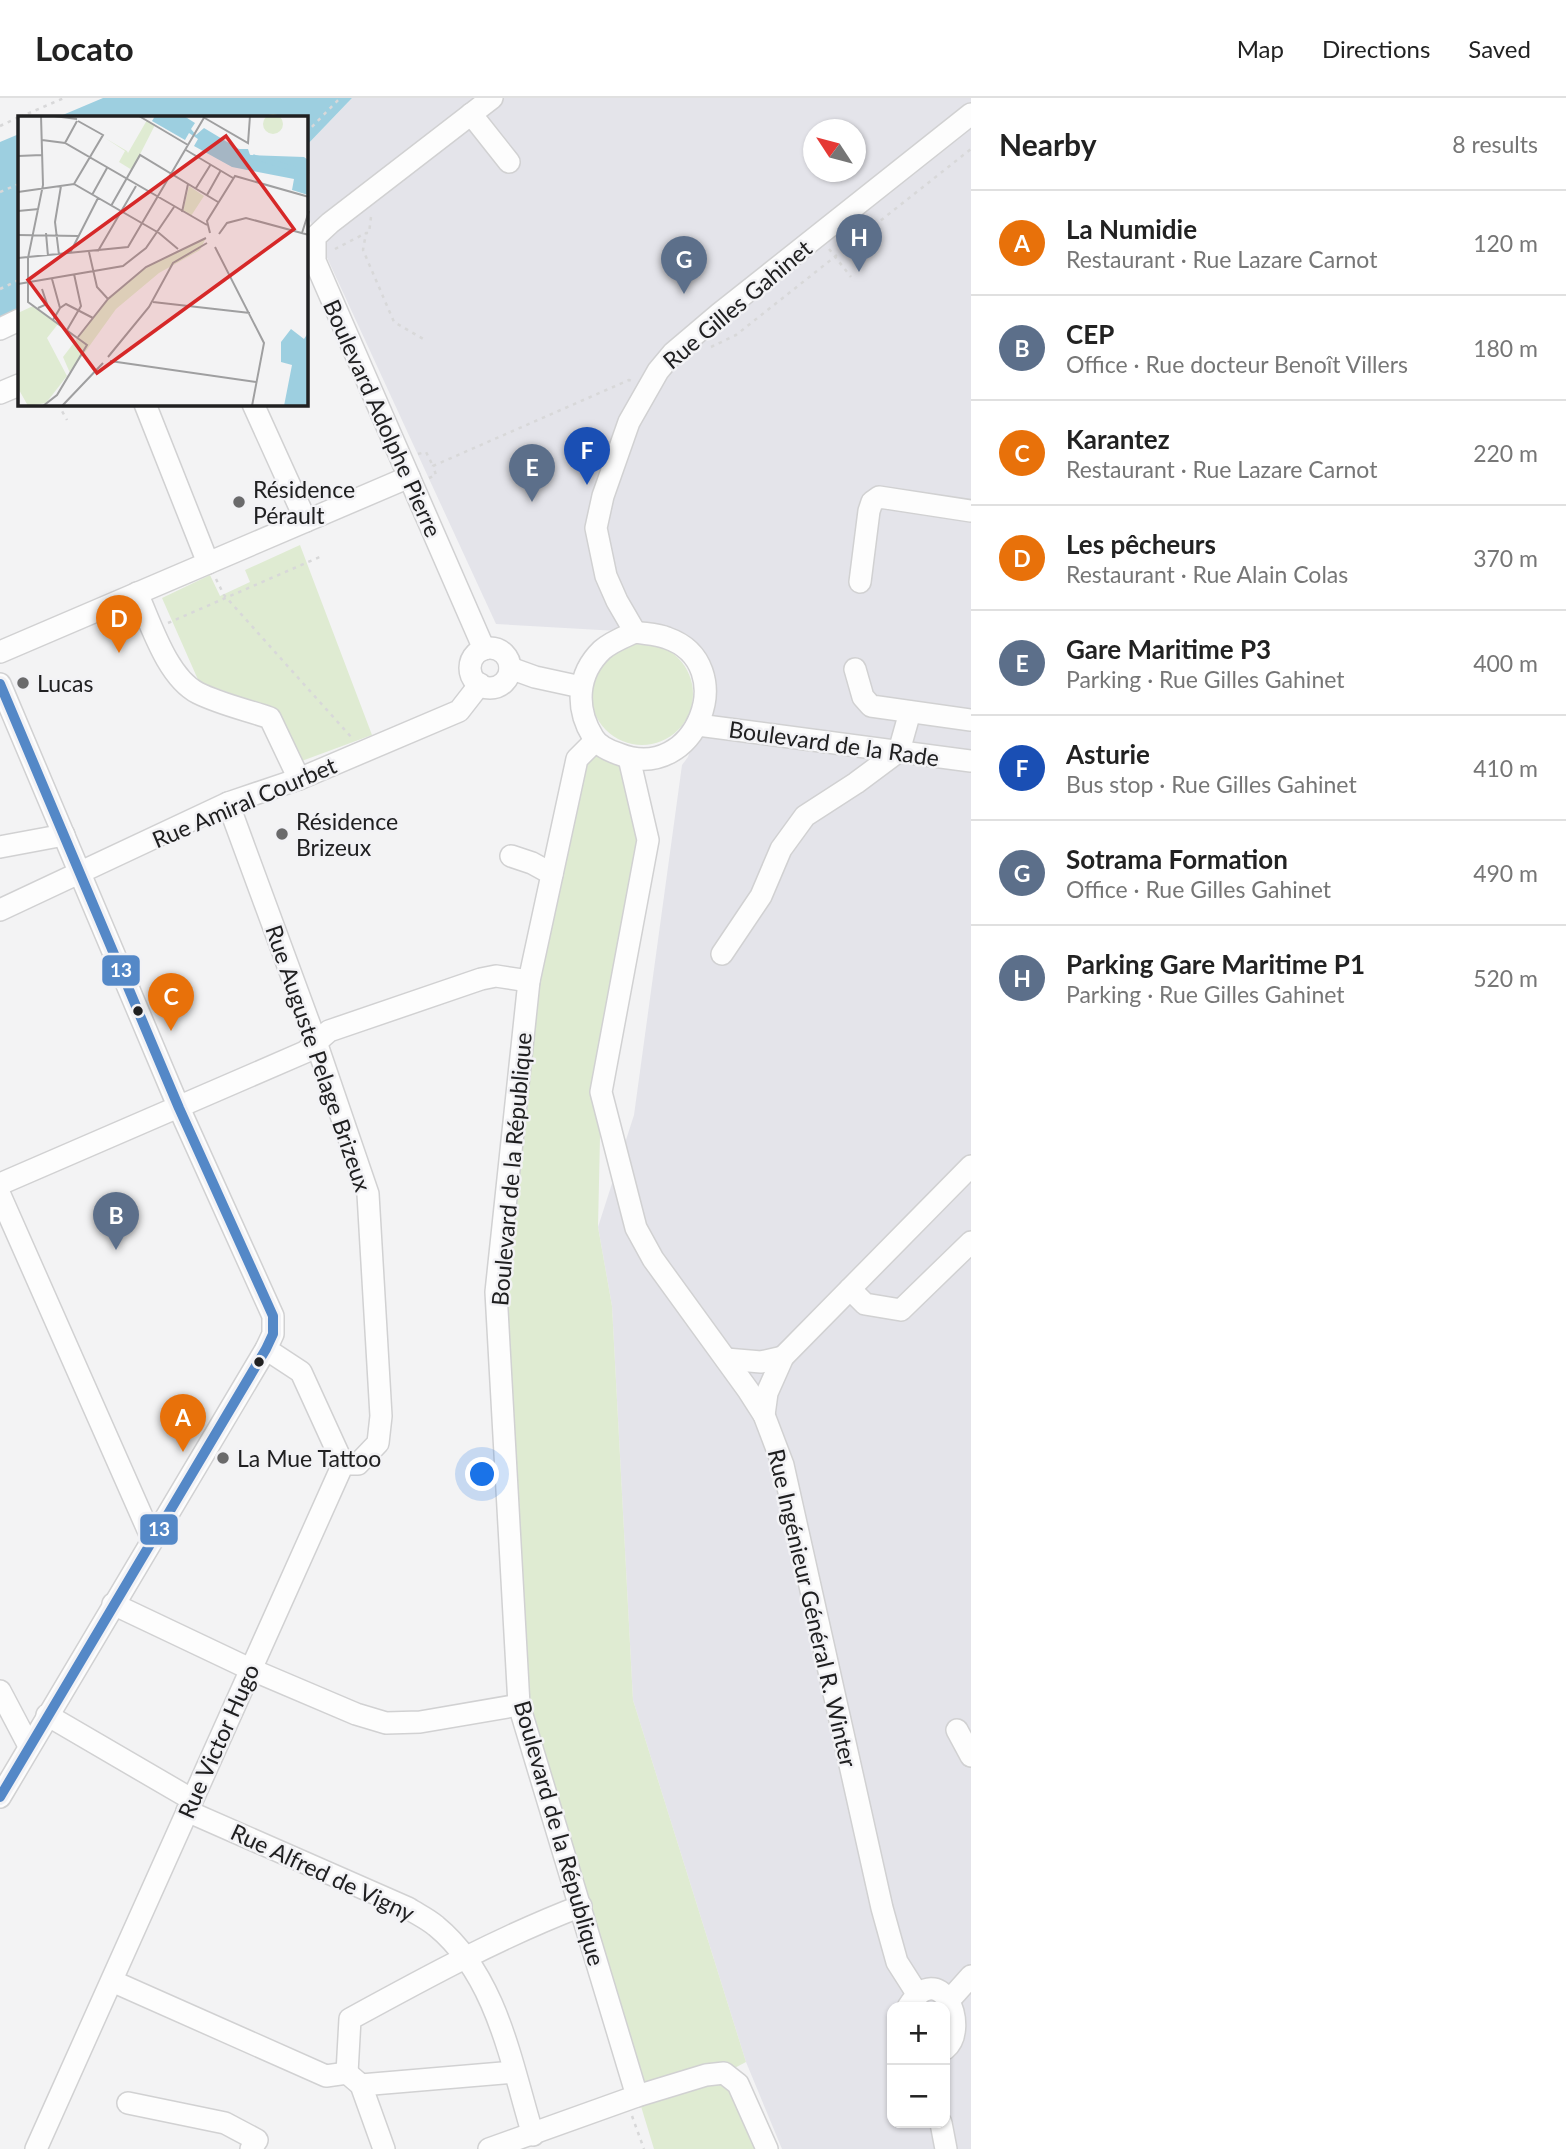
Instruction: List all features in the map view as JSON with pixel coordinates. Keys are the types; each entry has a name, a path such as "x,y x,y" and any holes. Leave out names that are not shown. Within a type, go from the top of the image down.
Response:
{"street":[{"path":"317,259 315,237 492,98"},
{"path":"471,114 509,162"},
{"name":"Rue Gilles Gahinet","path":"635,632 617,601 599,552 595,494 629,422 658,371 673,353 971,114"},
{"name":"Boulevard Adolphe Pierre","path":"317,259 484,649"},
{"path":"0,329 18,320"},
{"path":"0,393 18,385"},
{"path":"146,406 208,563"},
{"path":"254,406 306,521"},
{"path":"0,652 306,521 411,481"},
{"path":"860,582 869,511 872,502 879,497 971,511"},
{"path":"138,593 164,655 187,685 198,693 270,718 299,779"},
{"path":"635,632 667,638 691,653 703,677 706,697 698,725 690,737 673,752 662,756 629,758 610,751 595,741 582,713 581,687 588,666 603,649 635,632"},
{"path":"484,649 500,650 507,658 510,668 507,678 499,685 489,687 480,684 472,676 471,665 475,655 484,649"},
{"path":"510,668 535,677 581,687"},
{"path":"855,669 863,697 870,706 971,720"},
{"path":"0,684 179,1108 273,1315 273,1334 265,1349 0,1797"},
{"name":"Rue Amiral Courbet","path":"0,910 228,803 299,779 459,711 480,684"},
{"path":"722,954 761,896 780,849 805,817 899,751 910,712"},
{"name":"Boulevard de la Rade","path":"698,725 971,758"},
{"name":"Boulevard de la République","path":"595,741 577,759 529,981 496,1292 519,1705 581,1906 632,2098"},
{"name":"Rue Ingénieur Général R. Winter","path":"629,758 648,840 601,1092 636,1228 653,1259 764,1415 783,1465 879,1895 897,1962 913,2001 925,1990 938,1989 954,1995"},
{"name":"Rue Auguste Pelage Brizeux","path":"228,803 316,1042 368,1194 381,1416 378,1443 358,1464 343,1464"},
{"path":"0,847 64,835"},
{"path":"511,856 552,874"},
{"path":"0,1184 305,1052 328,1031 481,979 496,976 529,981"},
{"path":"764,1415 767,1393 783,1357 971,1166"},
{"path":"0,1195 152,1539"},
{"path":"850,1289 865,1304 901,1310 971,1241"},
{"path":"265,1349 301,1372 343,1464"},
{"path":"726,1359 761,1362 783,1357"},
{"name":"Rue Victor Hugo","path":"36,2149 343,1464"},
{"path":"113,1604 250,1669 356,1714 386,1723 419,1722 519,1705"},
{"path":"0,1690 29,1745"},
{"name":"Rue Alfred de Vigny","path":"47,1715 189,1805 408,1909 436,1925 465,1956 485,1988 533,2135"},
{"path":"957,1730 971,1756"},
{"path":"384,2149 354,2079 350,2019 524,1927 581,1906"},
{"path":"950,2046 961,2038 967,2021 963,2006 954,1995 971,1976"},
{"path":"112,1982 326,2076 354,2079 514,2072"},
{"path":"489,2149 632,2098 706,2075 724,2073 738,2084 767,2149"},
{"path":"128,2103 225,2123 257,2140 251,2149"},
{"path":"942,2128 946,2149"}],"path":[{"path":"21,116 64,98"},
{"path":"308,131 340,98"},
{"path":"0,126 18,117"},
{"path":"703,351 736,335 971,149"},
{"path":"0,192 18,184"},
{"path":"317,259 369,233 373,199 369,192"},
{"path":"366,233 363,250 394,321 425,340"},
{"path":"818,236 851,277"},
{"path":"0,289 18,281"},
{"path":"411,481 436,475 433,466 629,380 645,392"},
{"path":"59,406 66,420"},
{"path":"153,629 323,556"},
{"path":"208,563 226,598 363,752"},
{"path":"632,2098 644,2149"}],"shaded area":[{"path":"352,98 971,98 971,2149 782,2149 746,2062 633,1700 612,1306 598,1227 634,1115 682,765 688,757 698,725 698,664 635,632 496,624 308,216 308,144"}],"green space":[{"path":"300,545 372,735 299,762 272,708 199,682 162,598 210,575 220,596 250,582 245,570"},
{"path":"642,643 661,647 678,658 689,675 693,694 689,713 678,730 661,741 642,745 623,741 606,730 595,713 591,694 595,675 606,658 623,647"},
{"path":"595,741 629,758 648,840 601,1092 598,1227 612,1306 633,1700 746,2062 725,2073 767,2149 654,2149 519,1705 496,1292 529,981 577,759"}],"water":[{"path":"103,98 352,98 308,144 308,116 60,116"},
{"path":"18,134 18,308 9,313 0,323 0,142"}],"transit line":[{"name":"13","path":"0,684 179,1108 273,1316 273,1334 266,1349 0,1797"}],"place":[{"name":"Parking Gare Maritime P1","path":"859,272"},
{"name":"Sotrama Formation","path":"684,294"},
{"name":"Asturie","path":"587,485"},
{"name":"Résidence Pérault","path":"239,502"},
{"name":"Gare Maritime P3","path":"532,502"},
{"name":"Les pêcheurs","path":"119,653"},
{"name":"Lucas","path":"23,683"},
{"name":"Résidence Brizeux","path":"282,834"},
{"name":"Karantez","path":"171,1031"},
{"name":"CEP","path":"116,1250"},
{"name":"La Numidie","path":"183,1452"},
{"name":"La Mue Tattoo","path":"223,1458"}]}
